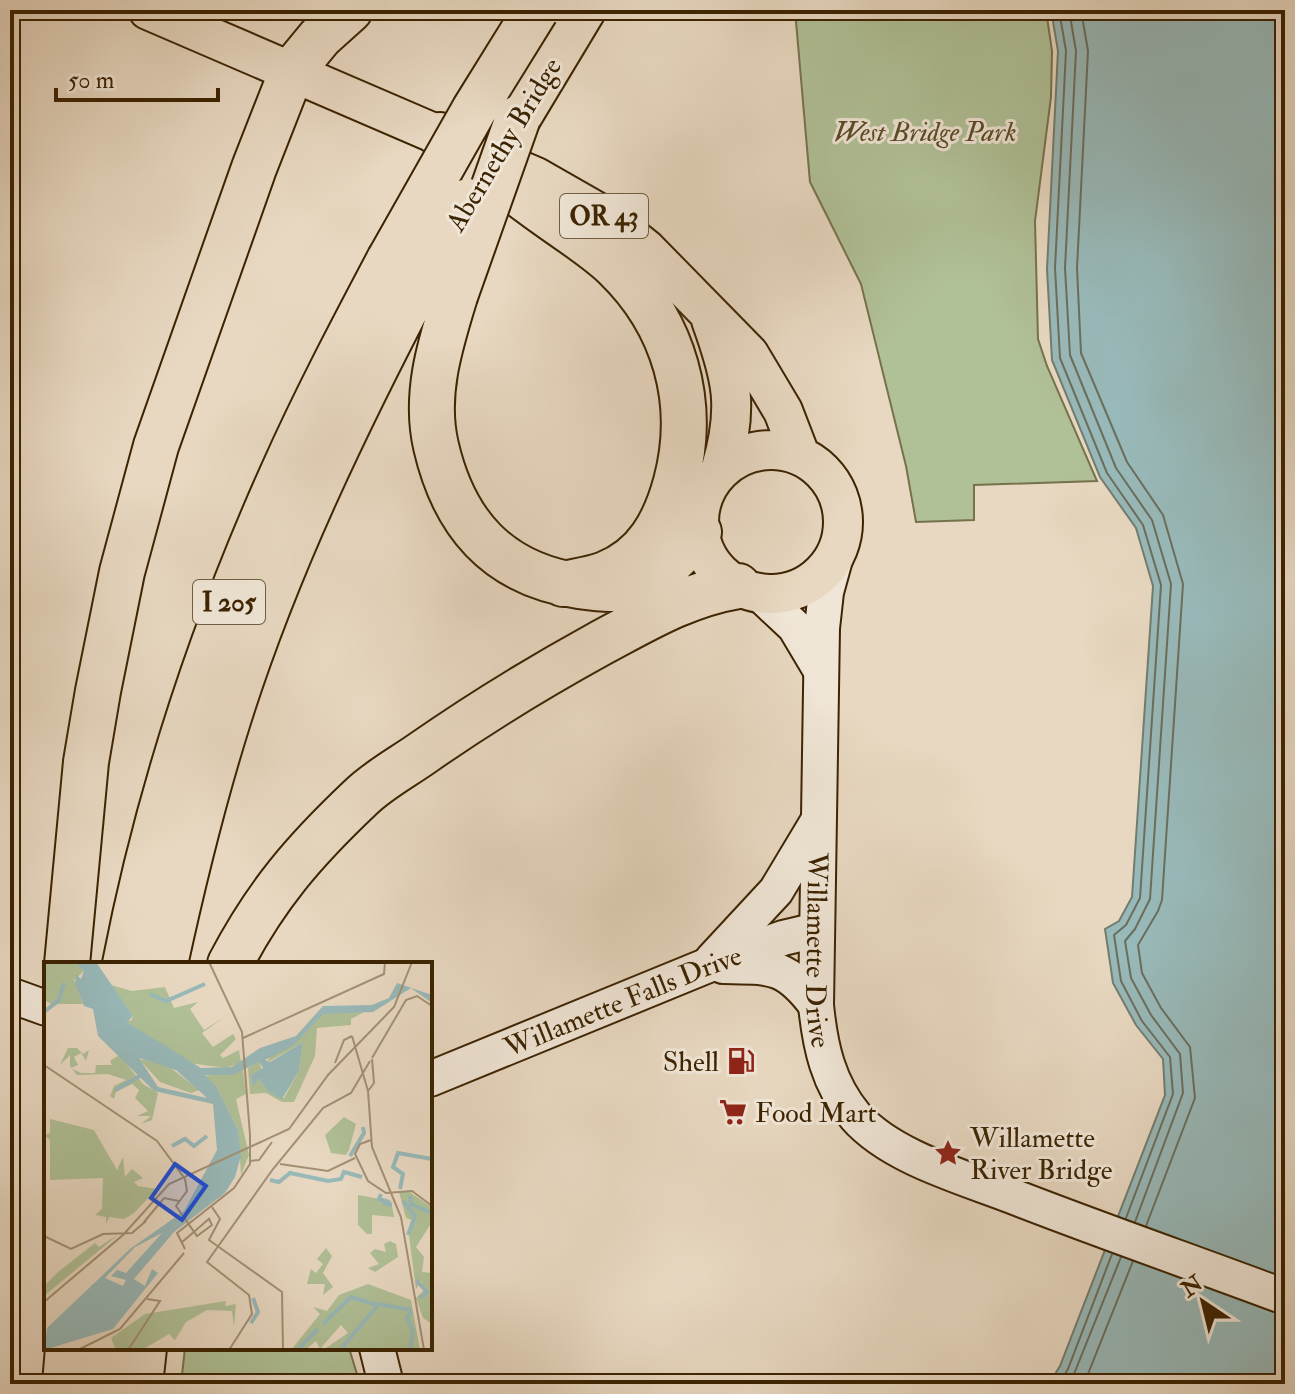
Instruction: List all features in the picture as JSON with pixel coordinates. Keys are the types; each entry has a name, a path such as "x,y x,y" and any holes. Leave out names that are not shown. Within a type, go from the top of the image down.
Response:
{"highway":[{"path":"67,962 86,762 122,572 156,446 292,71 320,37 350,10"},
{"name":"Abernethy Bridge","path":"422,278 474,110 536,10"},
{"name":"Abernethy Bridge","path":"422,278 583,10"},
{"path":"440,135 614,265 643,298 664,333 679,374 685,411 684,450 668,510 654,538 635,556 605,574 563,584"},
{"path":"422,278 437,354 432,403 435,444 459,511 496,552 523,569 563,584 613,591 640,583 676,559 699,532"},
{"name":"I 205","path":"125,962 163,799 215,637 283,471 422,278"},
{"name":"I 205","path":"165,962 200,812 250,657 292,550 348,424 422,278"},
{"path":"231,962 276,886 363,795 456,730 552,669 682,600 709,591 749,590"},
{"path":"65,1384 68,1350"},
{"path":"103,1384 105,1350"},
{"path":"140,1384 144,1350"}],"main road":[{"name":"OR 43","path":"148,10 536,177 606,217 646,249 693,294 756,364 783,411 800,455 820,467 834,485 842,507 843,530 837,552"},
{"name":"OR 43","path":"699,532 699,509 707,487 721,468 730,438 731,384 708,314"},
{"path":"721,468 739,456 759,450 780,449 800,455"},
{"path":"699,532 705,554 719,573 749,590 795,627 822,673"},
{"path":"749,590 783,594 805,586 824,572 837,552"},
{"name":"Willamette Drive","path":"837,552 826,592 822,628 816,1005 824,1057 842,1099 874,1133 942,1169 1285,1297"},
{"path":"706,966 776,891 818,821"},
{"name":"Willamette Falls Drive","path":"432,1078 706,966 783,938 817,930"},
{"path":"706,966 765,967 782,971 801,986 816,1005"},
{"path":"10,995 44,1007"},
{"path":"378,1350 386,1384"}],"green space":[{"name":"West Bridge Park","path":"795,10 1046,10 1052,51 1051,97 1035,221 1038,339 1097,481 974,485 974,520 916,522 906,466 861,284 810,182"},
{"path":"185,1350 350,1350 360,1384 181,1384"}],"water":[{"path":"1051,10 1285,10 1285,1384 1049,1384 1060,1366 1165,1095 1163,1059 1136,1025 1113,983 1105,929 1119,921 1132,897 1153,586 1136,528 1100,477 1052,360 1047,269 1058,51"}],"place":[{"name":"Shell","path":"741,1061"},
{"name":"Food Mart","path":"733,1112"},
{"name":"Willamette River Bridge","path":"948,1153"}]}
